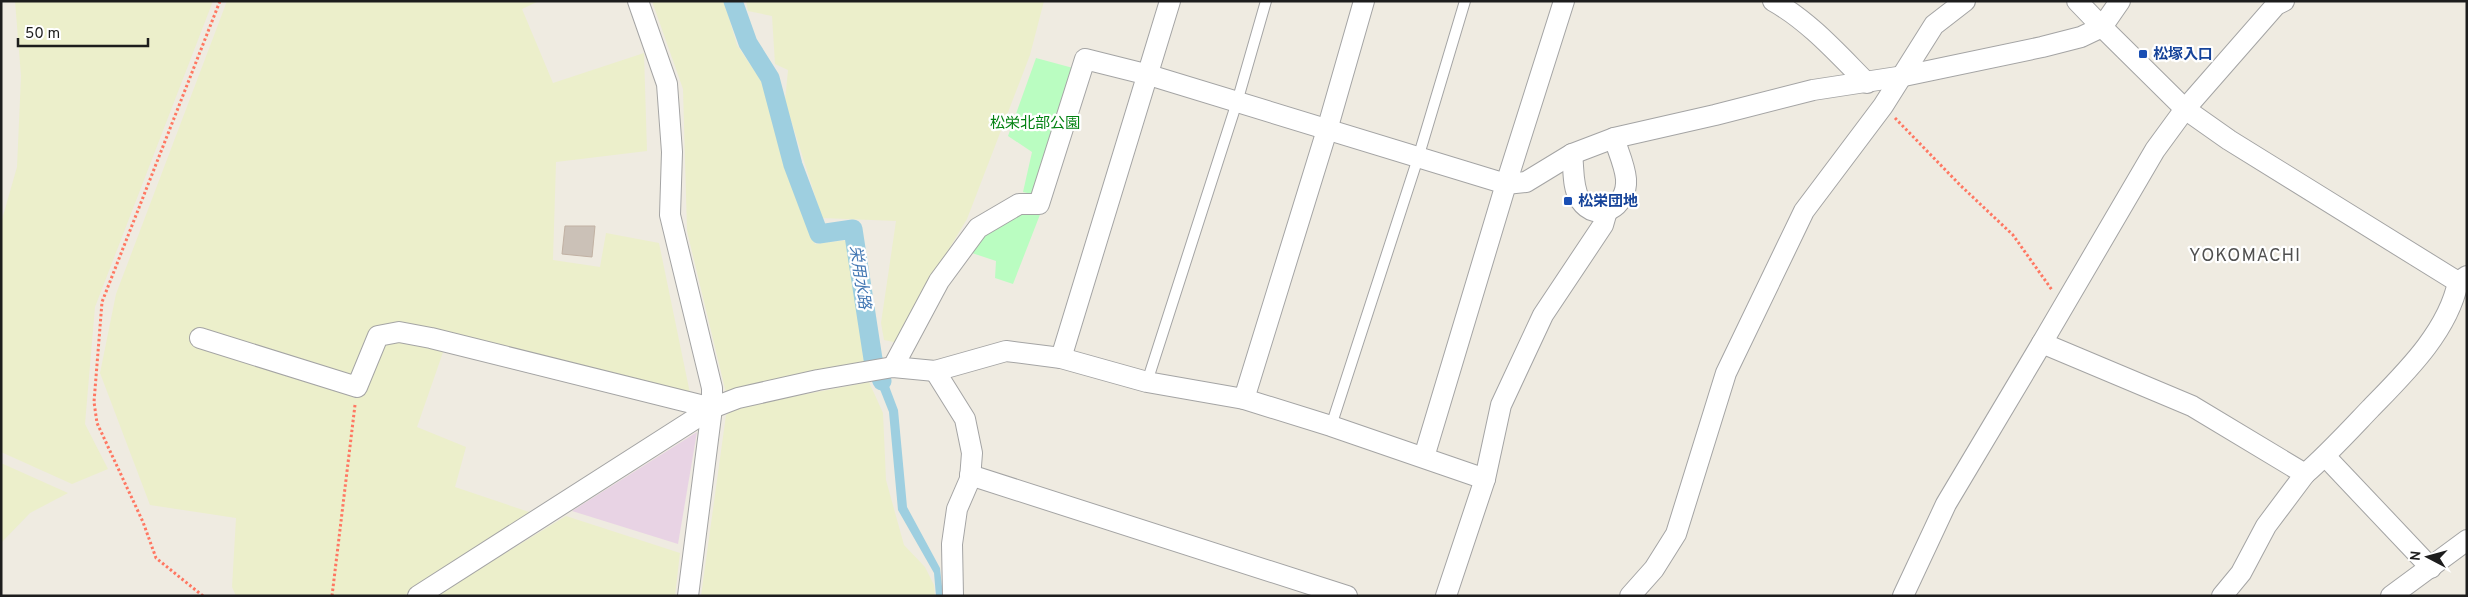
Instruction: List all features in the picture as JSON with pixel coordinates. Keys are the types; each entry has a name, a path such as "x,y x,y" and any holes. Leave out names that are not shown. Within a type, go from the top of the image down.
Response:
{"street":[{"path":"638,1 667,84 672,152 670,215 712,388 712,408 688,596"},
{"path":"1062,358 1170,1"},
{"path":"1244,399 1327,130 1364,1"},
{"path":"1424,457 1506,184 1564,1"},
{"path":"1773,1 1788,9 1828,43 1867,83"},
{"path":"1630,596 1654,569 1676,534 1726,373 1804,211 1884,106 1934,26 1966,1"},
{"path":"2077,1 2185,109 2229,140 2462,279 2455,297 2421,356 2325,456 2305,474 2266,526 2241,573 2222,596"},
{"path":"893,367 940,281 978,228 1019,204 1039,204 1085,59 1149,75 1506,184 1526,182 1572,154 1614,138 1813,90 1904,76 2081,37 2102,27 2120,1"},
{"path":"1903,596 1946,504 2155,150 2185,109 2276,5 2284,1"},
{"path":"1572,154 1576,192 1581,201 1597,211 1607,211 1616,208 1625,191 1626,179 1614,138"},
{"path":"1446,596 1485,479 1500,405 1543,315 1603,225 1607,211"},
{"path":"200,338 357,387 378,336 399,332 431,338 712,408"},
{"path":"2042,343 2192,406 2305,474"},
{"path":"418,596 712,408 738,398 809,382 893,367 935,371 1006,351 1062,358 1147,382 1244,399 1331,426 1485,479"},
{"path":"935,371 965,419 972,453 970,475 957,509 952,544 954,596"},
{"path":"2325,456 2431,568"},
{"path":"970,475 1347,596"},
{"path":"2392,596 2467,540"}],"lane":[{"path":"1147,382 1238,102 1266,1"},
{"path":"1331,426 1418,158 1465,1"}],"path":[{"path":"203,596 156,558 143,522 97,423 94,402 102,302 220,1"},
{"path":"1884,106 1960,185 2013,235 2064,306"},
{"path":"332,596 357,387"}],"shaded area":[{"path":"697,432 678,544 572,511"}],"green space":[{"path":"15,1 213,1 95,307 85,424 108,469 72,484 1,452 1,223 17,167 21,76"},
{"path":"227,1 539,1 522,9 553,83 644,53 647,151 556,162 553,260 600,267 606,233 659,243 692,403 449,335 417,427 466,447 455,487 535,514 403,596 236,596 232,587 236,518 150,505 100,373 116,294"},
{"path":"652,1 724,1 737,45 762,82 780,149 815,244 848,240 864,362 726,393 687,231 683,89"},
{"path":"746,1 1044,1 1030,55 967,219 934,274 898,343 884,340 881,323 896,221 822,218 785,101 788,70 775,64 772,16 748,11"},
{"name":"松栄北部公園","path":"1036,58 1073,68 1036,195 1023,192 1032,152 1008,136"},
{"path":"1022,209 1041,212 1013,284 995,278 996,261 972,253 986,230"},
{"path":"869,382 883,413 886,480 904,545 925,567 934,585 935,596 701,596 726,415 738,407"},
{"path":"1,463 68,493 30,513 1,543"},
{"path":"566,516 680,553 675,596 435,596"}],"water":[{"path":"878,357 898,410 907,507 940,568 943,596 936,596 934,573 898,510 889,412 868,359"}],"building":[{"path":"565,226 595,226 592,257 562,254"}],"waterway":[{"name":"栄用水路","path":"733,1 748,43 770,78 793,165 819,234 853,229 873,359 882,381"}],"place":[{"name":"松塚入口","path":"2143,54"},
{"name":"松栄団地","path":"1568,201"}],"district":[{"name":"YOKOMACHI","path":"2245,255"}]}
